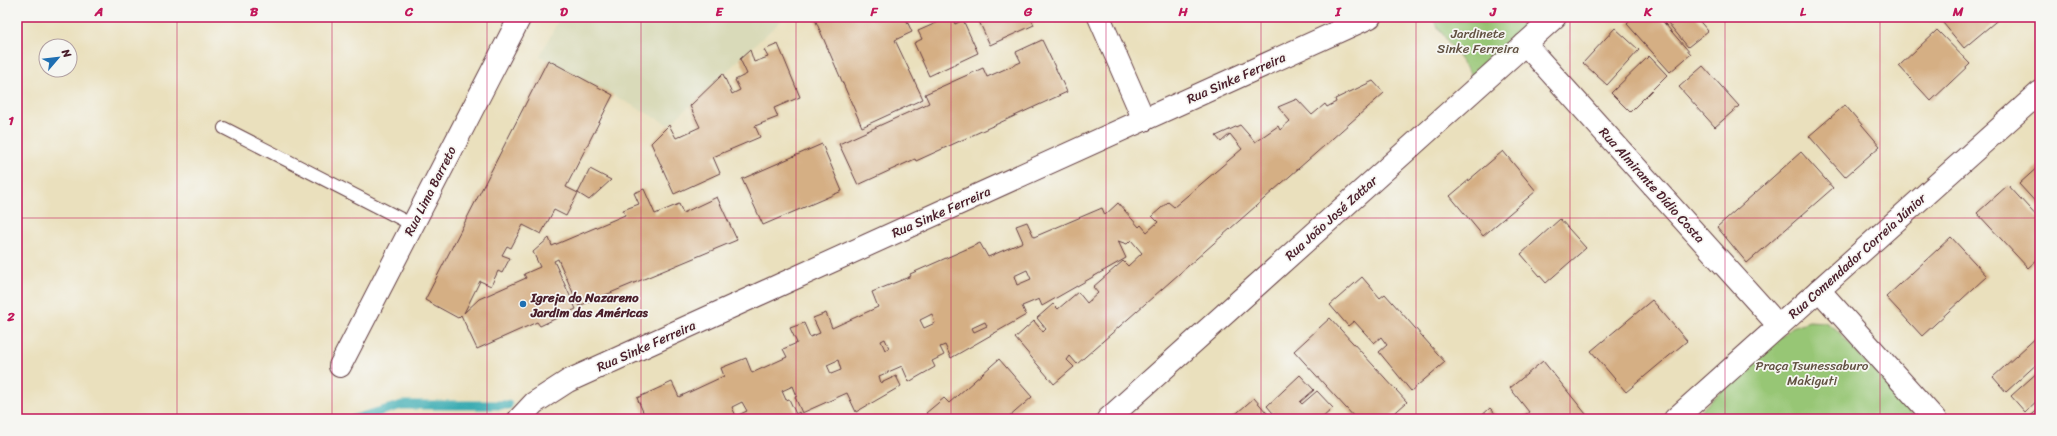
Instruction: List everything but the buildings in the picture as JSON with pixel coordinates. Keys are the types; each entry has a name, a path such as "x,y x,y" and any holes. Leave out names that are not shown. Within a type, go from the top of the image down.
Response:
{"street":[{"name":"Rua Lima Barreto","path":"340,366 520,17"},
{"path":"1098,17 1144,120"},
{"name":"Rua Sinke Ferreira","path":"519,419 534,403 568,381 1370,17"},
{"name":"Rua João José Zattar","path":"1108,419 1555,17"},
{"name":"Rua Almirante Dídio Costa","path":"1525,44 1779,326"},
{"name":"Rua Comendador Correia Júnior","path":"1675,419 2040,92"},
{"path":"1819,290 1935,419"}],"lane":[{"path":"224,128 413,225"}],"shaded area":[{"path":"560,17 785,17 669,125 540,56"}],"green space":[{"name":"Jardinete Sinke Ferreira","path":"1431,17 1540,17 1473,78"},
{"name":"Praça Tsunessaburo Makiguti","path":"1809,321 1825,322 1836,329 1917,419 1691,419 1792,327"}],"waterway":[{"path":"354,419 402,405 508,405"}],"place":[{"name":"Igreja do Nazareno Jardim das Américas","path":"523,304"}]}
